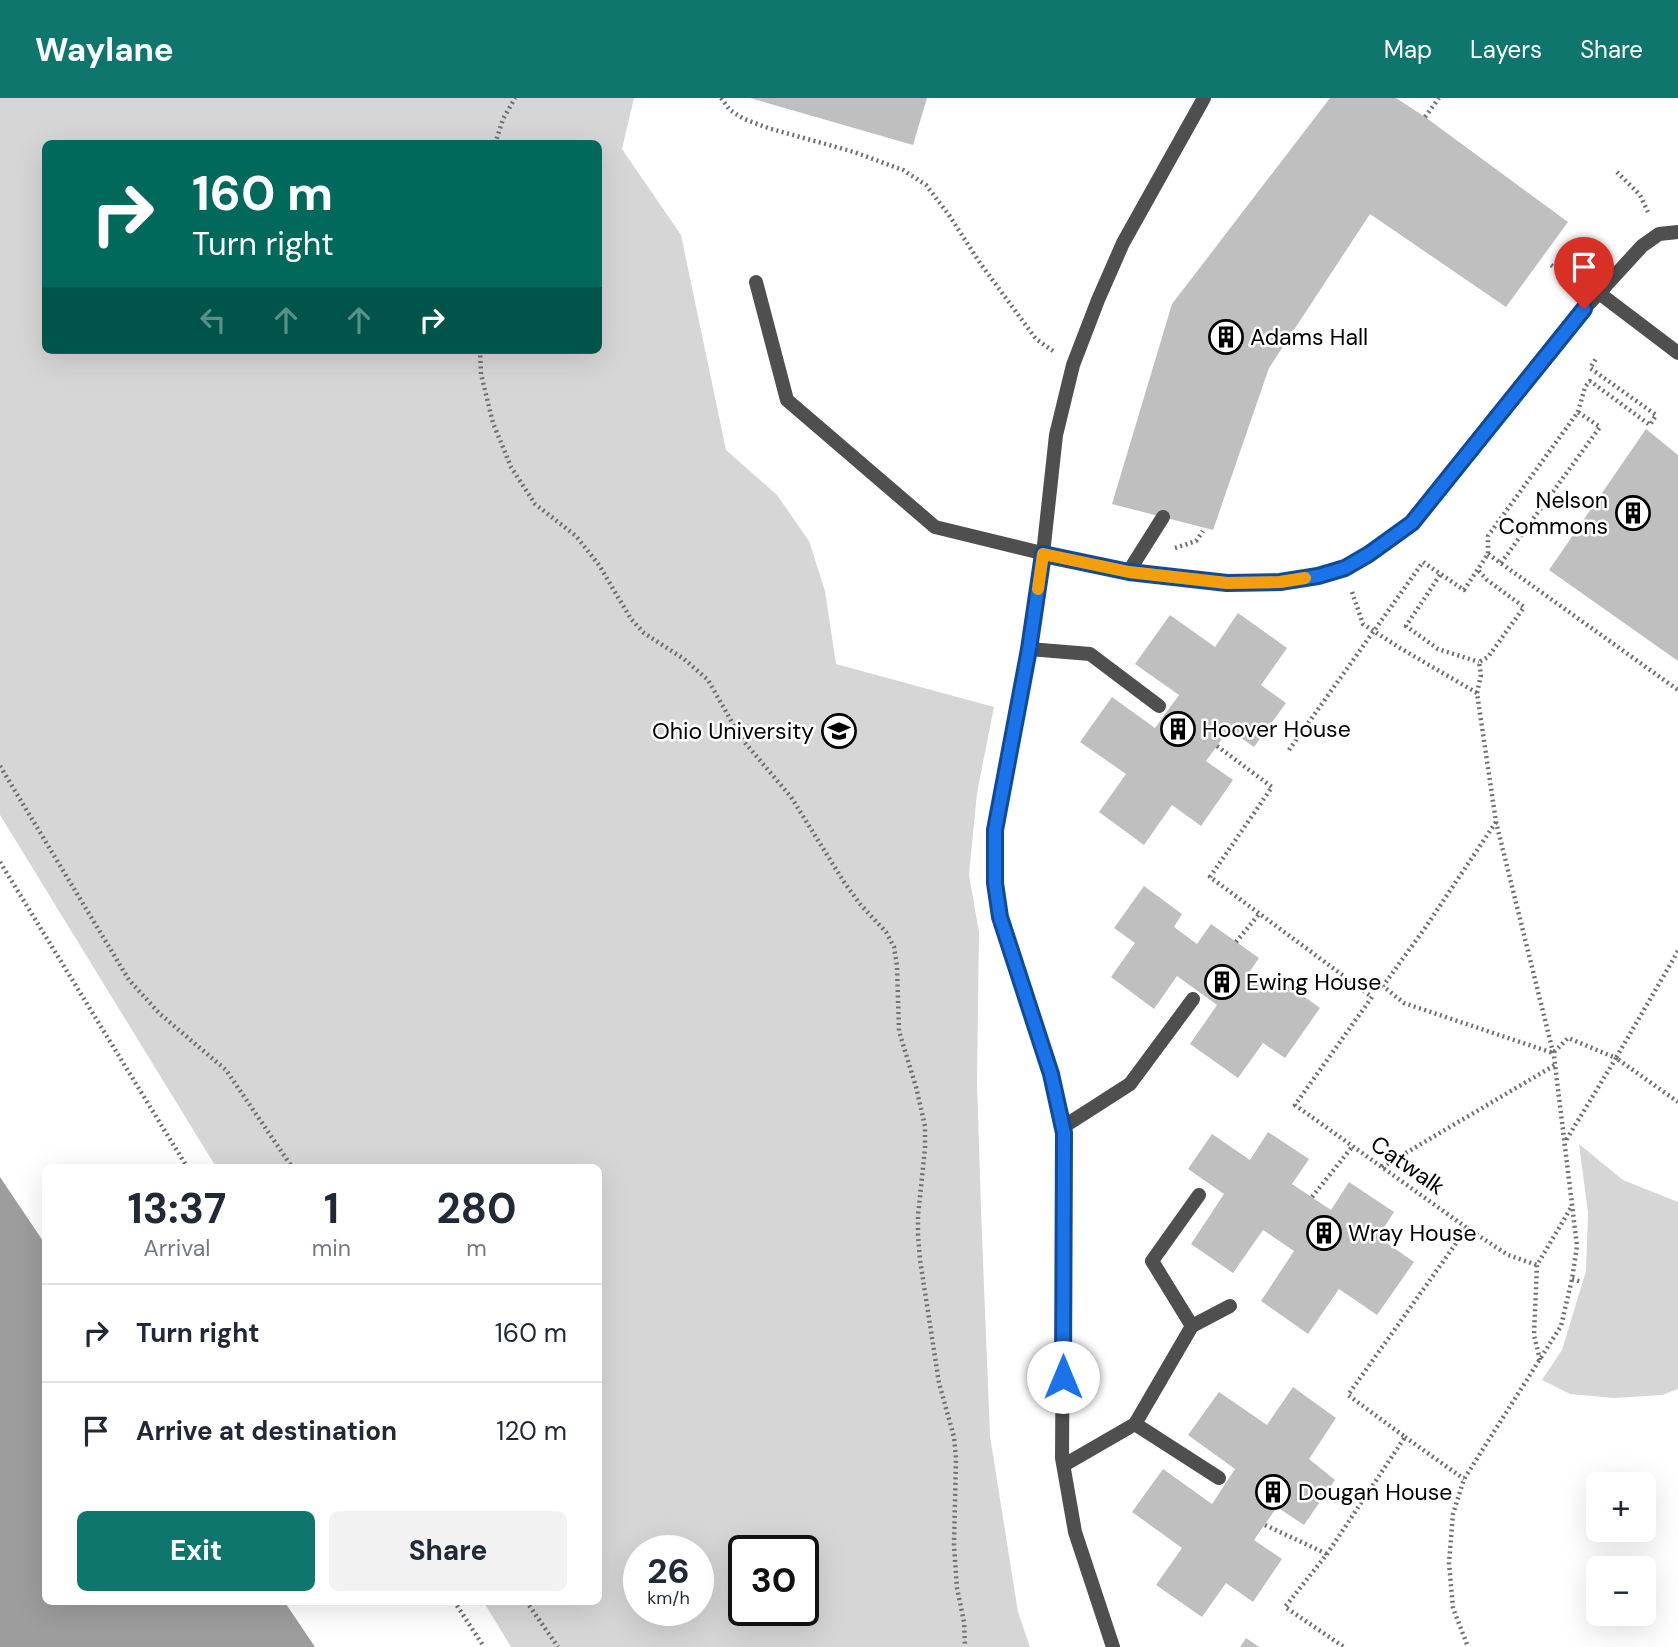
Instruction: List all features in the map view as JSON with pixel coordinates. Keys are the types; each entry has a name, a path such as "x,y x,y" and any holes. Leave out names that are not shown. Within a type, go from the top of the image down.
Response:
{"street":[{"path":"1113,1647 1075,1532 1062,1458 1063,1127 1051,1074 1000,917 995,883 995,830 1029,649 1056,435 1073,365 1123,243 1204,98"},
{"path":"757,282 787,400 935,527 1129,572 1227,583 1280,582 1318,576 1345,568 1412,523 1599,293 1642,246 1659,234 1678,232"},
{"path":"1599,293 1678,353"},
{"path":"1129,572 1163,517"},
{"path":"1029,649 1090,654 1159,706"},
{"path":"1063,1127 1130,1084 1193,999"},
{"path":"1192,1326 1152,1261 1199,1195"},
{"path":"1064,1465 1135,1424 1192,1326 1230,1306"},
{"path":"1135,1424 1219,1478"}],"path":[{"path":"496,140 503,119 515,98"},
{"path":"721,98 730,110 744,119 867,156 903,170 926,185 1036,338 1073,365"},
{"path":"1425,117 1439,98"},
{"path":"1617,172 1640,195"},
{"path":"1551,265 1576,282"},
{"path":"480,354 481,374 493,423 510,467 535,504 576,536 599,565 631,619 644,633 684,659 708,680 741,738 791,797 844,883 886,932 894,947 899,1031 925,1126 918,1235 939,1383 954,1437 954,1545 965,1647"},
{"path":"1289,750 1423,562 1464,590 1488,554 1488,536 1578,412 1585,387 1590,381 1650,425 1657,415 1590,368 1597,357"},
{"path":"1501,564 1600,427 1578,412"},
{"path":"1164,548 1177,548 1196,541 1203,531"},
{"path":"1488,554 1678,690"},
{"path":"1345,568 1363,624 1477,693"},
{"path":"1478,569 1487,580 1524,607 1488,657 1479,663"},
{"path":"1440,575 1406,626 1438,649 1479,663"},
{"path":"1468,1647 1453,1608 1449,1563 1452,1514 1464,1479 1561,1326 1577,1246 1553,1053 1496,822 1477,693 1481,675 1479,663"},
{"name":"Catwalk","path":"1217,746 1272,787 1210,877 1372,997 1295,1105 1467,1228 1508,1255 1536,1265"},
{"path":"0,766 129,980 160,1014 226,1070 290,1164"},
{"path":"1496,822 1383,986 1404,1003 1553,1053"},
{"path":"0,862 185,1164"},
{"path":"1236,942 1259,914"},
{"path":"1565,1143 1678,951"},
{"path":"1553,1053 1568,1038 1616,1058 1678,1102"},
{"path":"1382,1167 1555,1065"},
{"path":"1312,1197 1352,1147"},
{"path":"1540,1360 1534,1335 1536,1265 1572,1206"},
{"path":"1464,1479 1348,1395 1467,1228"},
{"path":"1572,1279 1582,1282"},
{"path":"1344,1647 1285,1608 1327,1554 1405,1437"},
{"path":"1265,1525 1327,1554"},
{"path":"457,1605 484,1647"},
{"path":"529,1605 558,1647"}],"shaded area":[{"path":"0,98 634,98 622,149 681,235 726,450 777,495 809,541 825,591 836,664 994,707 977,793 969,875 979,932 977,1082 981,1210 990,1436 1018,1612 1030,1647 511,1647 485,1605 602,1605 602,1164 214,1164 0,815"},
{"path":"1579,1144 1623,1180 1678,1202 1678,1389 1662,1395 1615,1398 1570,1394 1542,1380 1562,1350 1586,1271 1588,1213"},
{"path":"0,1177 42,1240 42,1605 287,1605 315,1647 0,1647"}],"building":[{"path":"750,98 927,98 913,145"},
{"name":"Adams Hall","path":"1330,98 1396,98 1568,222 1506,307 1370,214 1269,368 1213,530 1112,504 1172,304"},
{"name":"Nelson Commons","path":"1646,429 1678,455 1678,661 1549,570"},
{"name":"Hoover House","path":"1238,613 1287,648 1261,685 1286,703 1254,747 1229,729 1206,761 1233,780 1201,826 1172,805 1144,845 1099,812 1126,774 1080,742 1112,697 1155,728 1179,695 1135,664 1170,615 1215,647"},
{"name":"Ewing House","path":"1144,886 1182,914 1174,927 1197,944 1211,924 1259,958 1248,974 1265,987 1274,975 1320,1008 1285,1058 1263,1043 1238,1078 1190,1044 1217,1005 1177,976 1154,1009 1111,977 1135,943 1114,928"},
{"name":"Wray House","path":"1268,1132 1309,1159 1292,1184 1331,1210 1349,1182 1394,1212 1378,1237 1414,1262 1377,1315 1339,1289 1308,1334 1261,1301 1294,1251 1263,1230 1233,1273 1191,1244 1224,1194 1188,1169 1212,1134 1250,1160"},
{"name":"Dougan House","path":"1293,1387 1336,1418 1309,1459 1335,1480 1304,1525 1277,1507 1254,1540 1282,1559 1253,1602 1226,1583 1202,1617 1156,1585 1182,1548 1132,1512 1163,1469 1212,1504 1235,1469 1188,1435 1219,1392 1267,1425"},
{"path":"1246,1638 1259,1647 1240,1647"}],"slow traffic":[{"path":"1038,589 1043,554 1129,572 1227,583 1280,582 1305,578"}],"place":[{"name":"Adams Hall","path":"1226,337"},
{"name":"Nelson Commons","path":"1633,513"},
{"name":"Hoover House","path":"1178,729"},
{"name":"Ohio University","path":"839,731"},
{"name":"Ewing House","path":"1222,982"},
{"name":"Wray House","path":"1324,1233"},
{"name":"Dougan House","path":"1273,1492"}],"route":[{"path":"1063,1377 1064,1133 1051,1074 1000,917 994,854 995,830 1029,649 1043,554 1129,572 1227,583 1280,582 1318,576 1345,568 1412,523 1584,309"}]}
